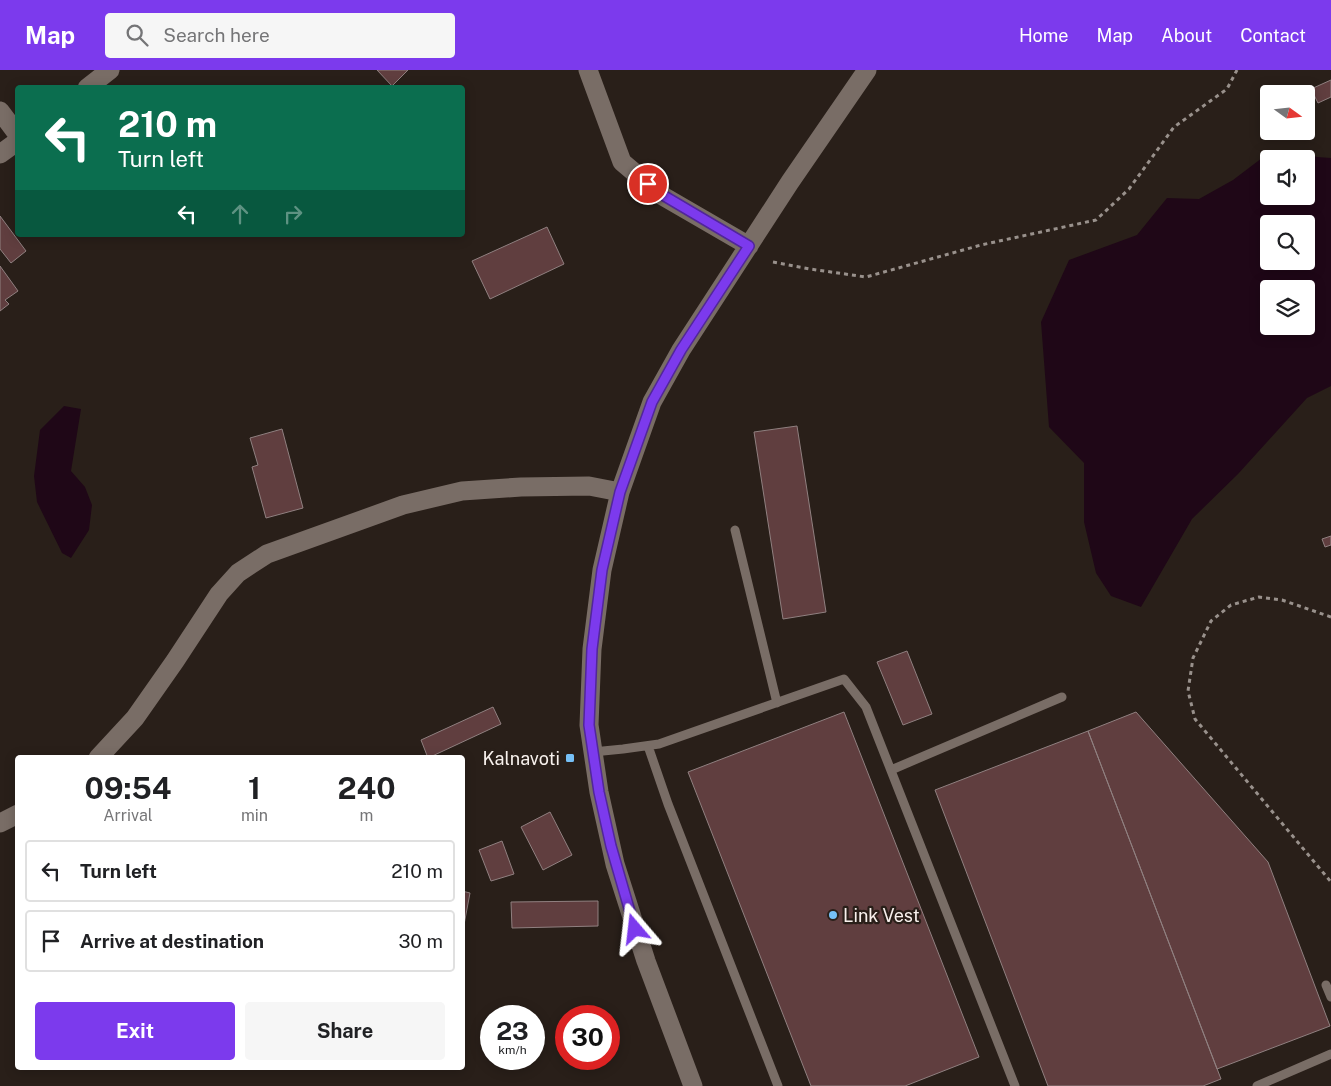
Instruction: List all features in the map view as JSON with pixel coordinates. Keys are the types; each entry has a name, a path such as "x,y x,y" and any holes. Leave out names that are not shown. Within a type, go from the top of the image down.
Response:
{"street":[{"path":"91,85 110,70"},
{"path":"588,70 622,162 661,194 749,246"},
{"path":"694,1086 646,961 615,864 599,792 589,725 592,649 602,570 620,492 652,402 681,350 790,182 867,70"},
{"path":"0,111 15,131"},
{"path":"0,154 15,143"},
{"path":"101,755 134,718 175,662 219,594 238,573 267,554 403,505 462,491 521,487 589,486 620,492"},
{"path":"0,824 15,816"}],"lane":[{"path":"735,530 777,702"},
{"path":"593,752 659,744 844,679 866,707 1015,1086"},
{"path":"891,770 1062,697"},
{"path":"648,746 668,804 778,1086"},
{"path":"1326,985 1331,997"},
{"path":"1257,1086 1331,1054"}],"path":[{"path":"773,262 810,270 866,277 981,244 1096,220 1129,189 1174,127 1227,89 1237,70"},
{"path":"1331,617 1282,600 1259,597 1231,605 1211,621 1193,658 1188,691 1195,719 1331,882"}],"shaded area":[{"path":"1315,156 1331,158 1331,386 1307,398 1238,474 1192,519 1141,607 1111,596 1096,573 1084,522 1084,463 1049,427 1041,322 1069,260 1137,235 1167,198 1199,199 1233,180 1260,160 1260,205 1315,205"},
{"path":"64,406 81,409 71,471 85,487 92,505 89,530 71,558 62,553 37,502 34,476 40,430"}],"building":[{"path":"377,70 408,70 393,85"},
{"path":"1331,80 1331,97 1318,103 1315,97 1315,87"},
{"path":"0,216 26,251 11,263 0,249"},
{"path":"547,227 564,264 490,299 472,261"},
{"path":"0,266 18,291 5,300 9,304 0,311"},
{"path":"797,426 826,612 783,619 754,432"},
{"path":"282,429 303,508 266,518 252,467 258,465 250,438"},
{"path":"1331,536 1331,545 1325,547 1322,539"},
{"path":"907,651 932,714 903,725 877,662"},
{"path":"493,707 501,724 434,755 427,755 421,740"},
{"name":"Link Vest","path":"844,712 979,1057 905,1086 811,1086 688,772"},
{"path":"1136,712 1268,862 1330,1026 1217,1069 1088,731"},
{"path":"1088,731 1221,1079 1203,1086 1048,1086 935,790"},
{"path":"550,812 572,855 543,870 521,827"},
{"path":"502,841 514,874 491,881 479,850"},
{"path":"465,892 470,893 465,919"},
{"path":"598,901 598,926 512,928 511,902"}],"place":[{"name":"Kalnavoti","path":"570,758"},
{"name":"Link Vest","path":"833,915"}],"route":[{"path":"635,929 615,864 599,792 589,725 592,649 602,570 620,492 652,402 681,350 749,246 661,194 648,184"}]}
